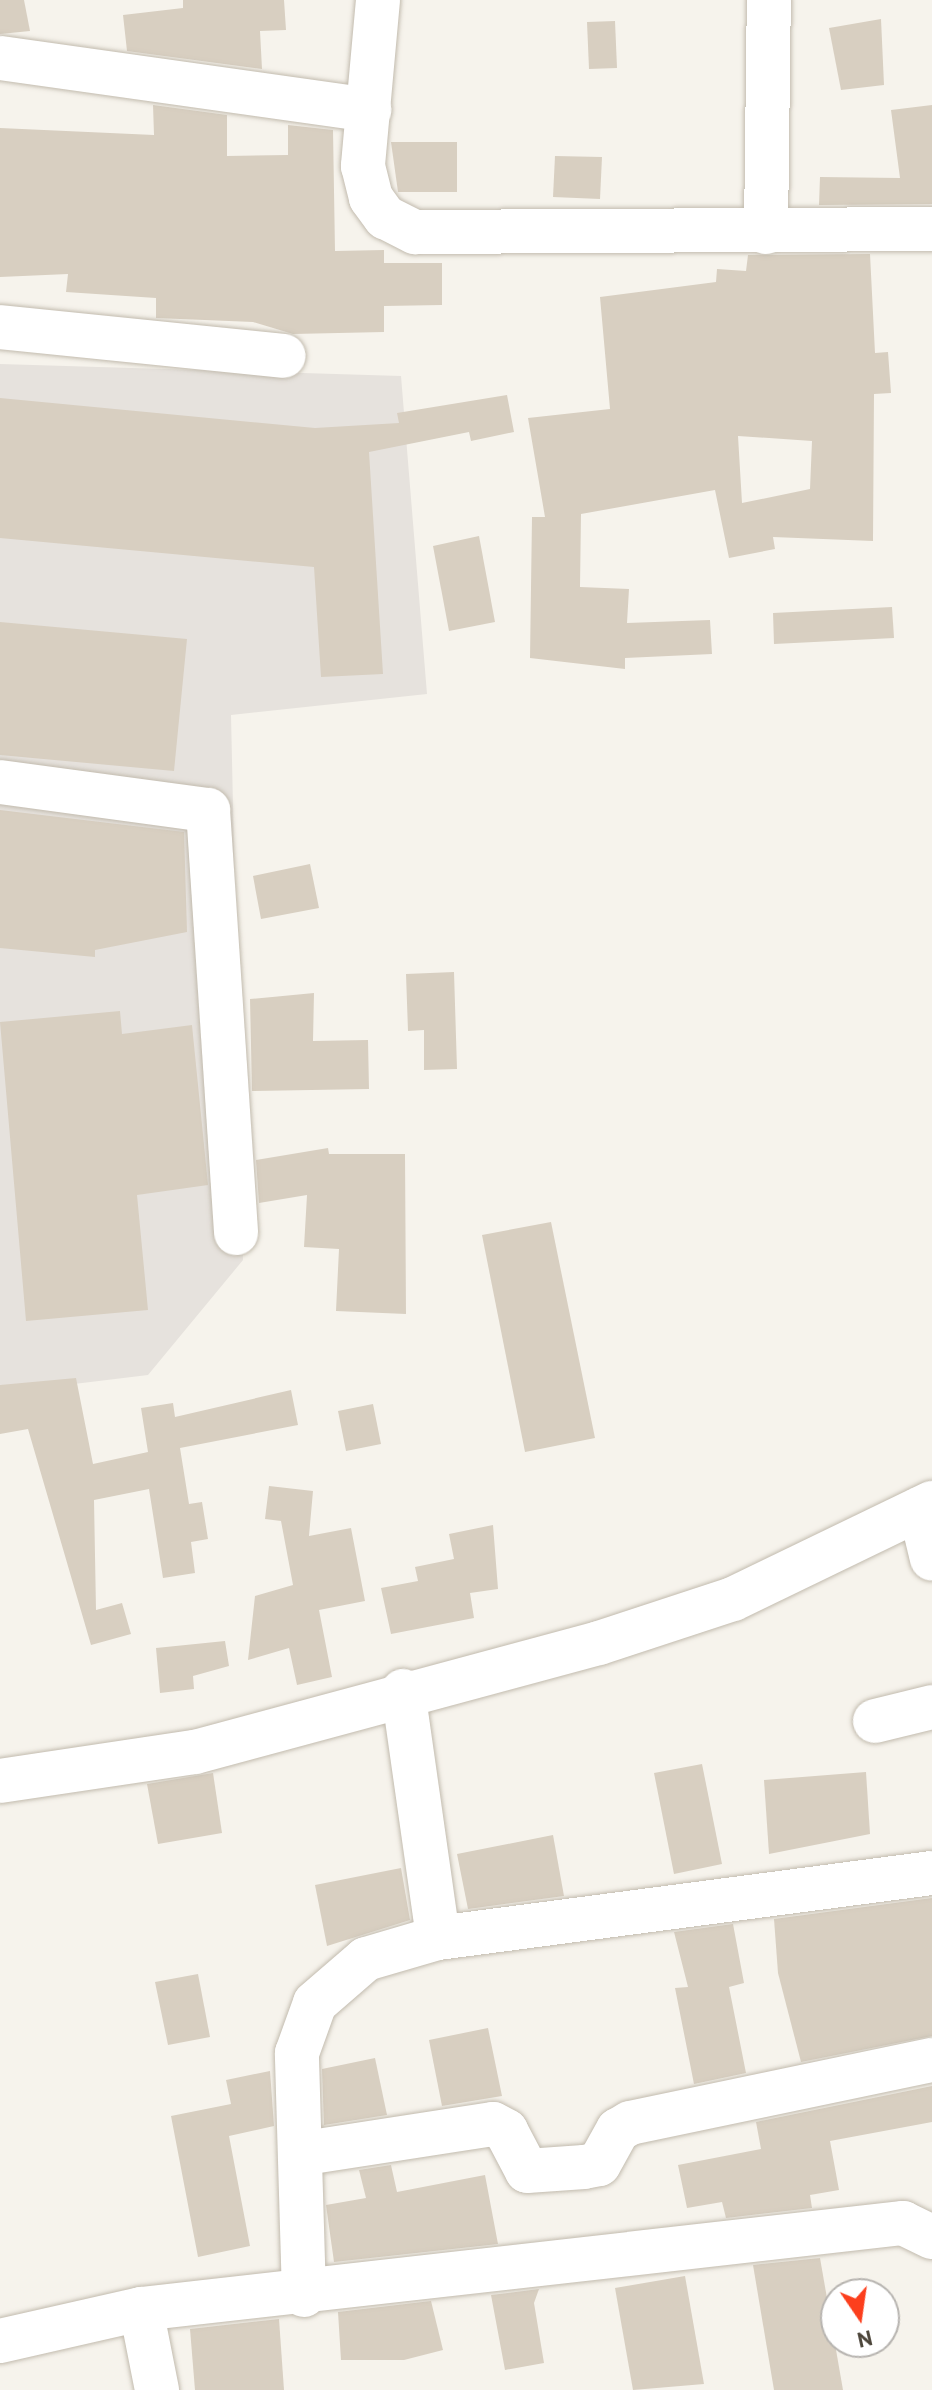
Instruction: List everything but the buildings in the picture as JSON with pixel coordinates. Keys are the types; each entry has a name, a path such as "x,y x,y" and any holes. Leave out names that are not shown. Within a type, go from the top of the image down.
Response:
{"street":[{"path":"378,0 363,166 371,198 385,217 415,232 932,229"},
{"path":"766,232 769,0"},
{"path":"0,58 369,110"},
{"path":"0,327 284,356"},
{"path":"0,782 208,810 236,1233"},
{"path":"0,1781 195,1752 403,1691 599,1643 733,1599 926,1506 932,1559"},
{"path":"403,1691 438,1938"},
{"path":"875,1721 932,1707"},
{"path":"304,2295 305,2153 297,2053 315,2003 366,1959 438,1938 932,1873"},
{"path":"305,2153 493,2124 506,2131 527,2171 584,2167 599,2164 618,2130 630,2123 932,2060"},
{"path":"0,2341 141,2309 304,2295 903,2223 932,2237"},
{"path":"141,2309 157,2390"}],"shaded area":[{"path":"0,364 401,376 427,694 231,715 243,1260 148,1375 0,1393"}]}
